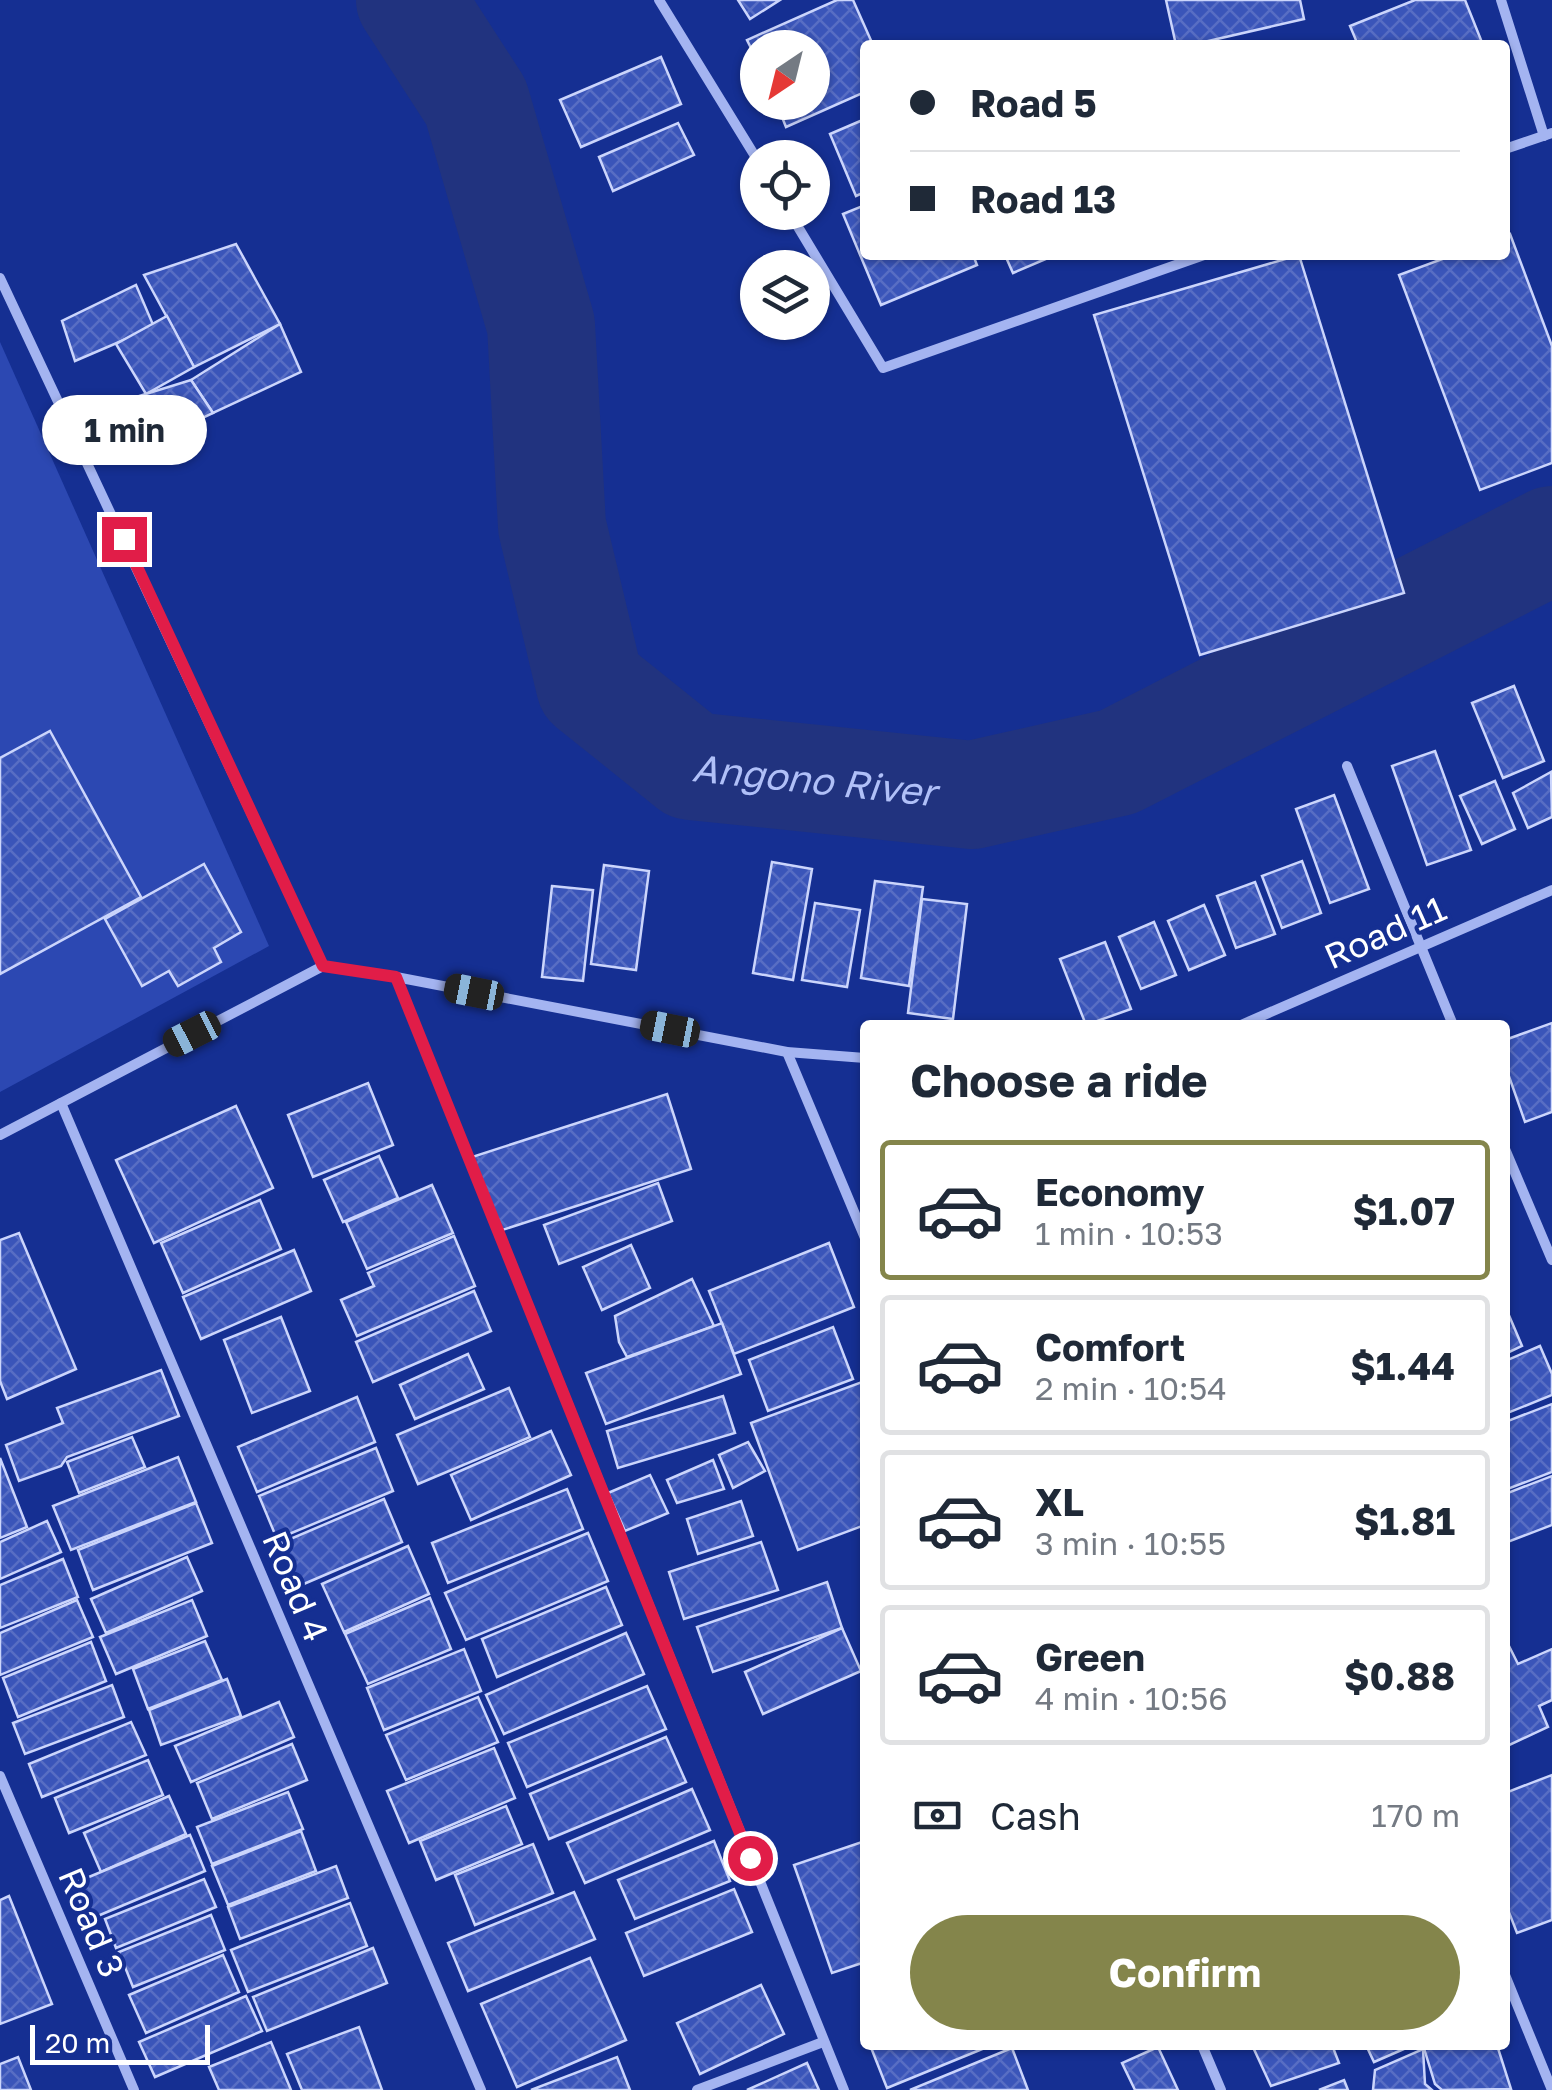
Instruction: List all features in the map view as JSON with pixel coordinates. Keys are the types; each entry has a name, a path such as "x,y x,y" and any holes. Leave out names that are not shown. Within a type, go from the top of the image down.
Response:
{"street":[{"path":"660,0 745,140"},
{"path":"1500,0 1548,134 1510,148"},
{"path":"800,230 883,368 1190,260"},
{"path":"0,278 323,966"},
{"path":"1348,766 1450,1020"},
{"name":"Road 11","path":"1251,1020 1552,890"},
{"path":"0,1135 323,966 788,1052 860,1058"},
{"path":"396,977 844,2090"},
{"path":"788,1052 860,1226"},
{"name":"Road 4","path":"61,1103 480,2090"},
{"path":"1510,1161 1552,1260"},
{"name":"Road 3","path":"0,1776 134,2090"},
{"path":"1510,1987 1552,2090"},
{"path":"698,2090 823,2042"},
{"path":"1204,2050 1221,2090"}],"shaded area":[{"path":"0,342 269,946 0,1092"}],"building":[{"path":"738,0 780,0 750,19"},
{"path":"837,0 853,0 871,40 860,40 860,94 830,108 830,30 770,30"},
{"path":"1166,0 1300,0 1304,19 1213,40 1175,40"},
{"path":"1415,0 1465,0 1481,40 1356,40 1350,26"},
{"path":"661,57 681,104 581,147 560,100"},
{"path":"783,120 802,120 786,127"},
{"path":"860,121 860,194 856,196 830,134"},
{"path":"678,123 694,155 613,191 599,157"},
{"path":"860,207 860,255 843,214"},
{"path":"1510,234 1552,346 1552,463 1480,490 1399,275 1440,260 1510,260"},
{"path":"236,244 280,324 194,367 144,275"},
{"path":"862,260 975,260 977,265 881,305"},
{"path":"1007,260 1043,260 1013,273"},
{"path":"1282,260 1301,260 1404,593 1200,655 1094,315"},
{"path":"136,285 154,327 75,361 62,321"},
{"path":"167,316 194,367 146,394 116,344"},
{"path":"280,324 301,372 213,413 191,380"},
{"path":"191,380 213,413 133,451 107,406"},
{"path":"1514,686 1544,761 1503,778 1472,703"},
{"path":"50,731 141,897 0,974 0,758"},
{"path":"1435,751 1471,850 1427,865 1392,766"},
{"path":"1551,772 1552,817 1528,828 1513,793"},
{"path":"1495,781 1515,829 1482,844 1460,796"},
{"path":"1334,795 1369,889 1330,903 1296,809"},
{"path":"1302,861 1321,913 1282,928 1262,876"},
{"path":"772,862 812,869 793,980 753,973"},
{"path":"204,864 241,932 214,948 221,962 178,986 169,971 142,986 105,919"},
{"path":"604,865 649,871 636,970 591,964"},
{"path":"875,881 923,887 909,986 861,978"},
{"path":"1255,882 1275,934 1236,948 1217,896"},
{"path":"552,886 593,890 583,981 542,977"},
{"path":"922,899 967,904 953,1019 908,1013"},
{"path":"815,903 860,910 847,987 802,980"},
{"path":"1204,905 1225,955 1189,970 1168,921"},
{"path":"1154,922 1176,975 1141,989 1119,937"},
{"path":"1105,942 1131,1009 1100,1020 1084,1020 1060,959"},
{"path":"1552,1023 1552,1112 1525,1122 1510,1079 1510,1038"},
{"path":"368,1083 393,1145 313,1177 288,1115"},
{"path":"667,1094 691,1169 496,1232 472,1157"},
{"path":"236,1106 273,1188 154,1243 116,1160"},
{"path":"379,1156 398,1198 343,1222 324,1180"},
{"path":"658,1183 672,1221 559,1264 544,1225"},
{"path":"432,1185 453,1233 367,1269 346,1222"},
{"path":"260,1200 281,1249 183,1293 161,1243"},
{"path":"19,1233 76,1369 7,1399 0,1381 0,1240"},
{"path":"454,1236 475,1286 357,1336 341,1300 374,1286 368,1273"},
{"path":"829,1243 854,1307 734,1354 709,1291"},
{"path":"631,1245 650,1288 602,1310 583,1267"},
{"path":"294,1250 311,1291 201,1339 183,1297"},
{"path":"692,1279 714,1326 627,1357 619,1342 615,1316"},
{"path":"474,1291 491,1331 373,1382 356,1342"},
{"path":"281,1317 310,1391 252,1413 224,1340"},
{"path":"1510,1318 1522,1346 1510,1352"},
{"path":"722,1323 741,1374 606,1424 586,1373"},
{"path":"833,1327 853,1379 768,1411 749,1360"},
{"path":"1540,1346 1552,1374 1552,1395 1510,1412 1510,1359"},
{"path":"468,1354 484,1389 415,1419 400,1385"},
{"path":"161,1370 179,1416 67,1457 61,1466 19,1481 6,1445 63,1423 57,1408"},
{"path":"860,1383 860,1527 798,1550 751,1423"},
{"path":"509,1388 530,1437 418,1484 397,1435"},
{"path":"723,1396 735,1433 618,1468 607,1431"},
{"path":"357,1397 375,1442 257,1492 238,1447"},
{"path":"1552,1404 1552,1472 1510,1488 1510,1420"},
{"path":"551,1431 571,1475 471,1520 451,1475"},
{"path":"132,1437 145,1467 79,1493 67,1462"},
{"path":"748,1442 765,1471 733,1488 719,1455"},
{"path":"376,1448 393,1491 277,1539 259,1496"},
{"path":"178,1457 196,1502 71,1550 53,1506"},
{"path":"0,1458 27,1527 0,1538"},
{"path":"713,1460 724,1489 677,1503 667,1480"},
{"path":"650,1475 668,1513 625,1531 608,1493"},
{"path":"1552,1476 1552,1525 1510,1541 1510,1492"},
{"path":"567,1489 583,1529 448,1583 432,1543"},
{"path":"384,1499 402,1542 299,1586 281,1543"},
{"path":"741,1501 753,1536 698,1554 687,1519"},
{"path":"196,1503 212,1543 93,1590 78,1550"},
{"path":"47,1521 61,1552 0,1579 0,1542"},
{"path":"588,1533 608,1581 466,1640 445,1593"},
{"path":"761,1542 778,1590 684,1619 669,1572"},
{"path":"408,1546 429,1594 344,1632 322,1584"},
{"path":"187,1557 202,1591 106,1633 91,1599"},
{"path":"63,1559 78,1597 0,1628 0,1585"},
{"path":"827,1582 842,1628 713,1672 697,1627"},
{"path":"606,1587 622,1625 497,1677 482,1639"},
{"path":"430,1598 451,1649 368,1684 345,1634"},
{"path":"77,1600 93,1637 0,1675 0,1633"},
{"path":"192,1600 207,1636 116,1674 100,1637"},
{"path":"842,1628 860,1669 763,1714 745,1672"},
{"path":"626,1633 644,1674 504,1734 486,1695"},
{"path":"205,1641 222,1680 148,1709 133,1669"},
{"path":"91,1642 106,1681 18,1717 3,1678"},
{"path":"1510,1648 1518,1664 1552,1649 1552,1700 1539,1706 1548,1727 1510,1745"},
{"path":"464,1649 481,1691 384,1730 367,1688"},
{"path":"227,1679 241,1716 161,1745 149,1710"},
{"path":"112,1685 124,1717 25,1754 13,1723"},
{"path":"647,1686 666,1729 527,1787 508,1743"},
{"path":"478,1697 498,1742 406,1780 386,1735"},
{"path":"279,1702 294,1737 191,1782 175,1746"},
{"path":"131,1722 146,1755 42,1797 29,1764"},
{"path":"666,1737 686,1782 549,1839 530,1794"},
{"path":"292,1744 307,1780 212,1819 197,1783"},
{"path":"494,1748 515,1798 409,1843 387,1791"},
{"path":"148,1760 163,1795 69,1833 55,1798"},
{"path":"1552,1775 1552,1920 1517,1933 1510,1915 1510,1791"},
{"path":"692,1789 710,1830 585,1883 567,1843"},
{"path":"288,1792 303,1829 212,1864 197,1827"},
{"path":"169,1796 186,1834 101,1872 84,1833"},
{"path":"506,1806 522,1844 436,1880 420,1841"},
{"path":"301,1831 316,1871 228,1905 212,1866"},
{"path":"190,1835 205,1871 88,1920 72,1884"},
{"path":"714,1841 730,1881 635,1919 618,1880"},
{"path":"860,1843 860,1964 832,1973 794,1865"},
{"path":"533,1844 553,1893 475,1925 455,1875"},
{"path":"336,1866 348,1898 240,1939 228,1907"},
{"path":"204,1879 216,1907 116,1948 105,1919"},
{"path":"734,1889 752,1932 644,1976 626,1933"},
{"path":"574,1892 595,1939 468,1991 448,1943"},
{"path":"9,1896 52,2004 0,2024 0,1900"},
{"path":"350,1903 367,1946 248,1992 231,1950"},
{"path":"211,1915 225,1950 133,1987 119,1952"},
{"path":"373,1948 387,1983 267,2031 253,1997"},
{"path":"223,1955 239,1992 146,2033 129,1995"},
{"path":"590,1958 626,2040 517,2087 481,2004"},
{"path":"761,1985 784,2034 700,2074 677,2023"},
{"path":"246,1996 262,2031 155,2077 139,2042"},
{"path":"359,2027 382,2090 302,2090 287,2054"},
{"path":"271,2042 291,2090 219,2090 209,2067"},
{"path":"872,2050 980,2050 887,2088"},
{"path":"1013,2050 1028,2090 910,2090"},
{"path":"1159,2050 1178,2090 1135,2090 1122,2063"},
{"path":"1254,2050 1334,2050 1339,2063 1271,2086"},
{"path":"1368,2050 1402,2050 1374,2062"},
{"path":"1423,2050 1425,2084 1432,2090 1373,2090 1375,2070"},
{"path":"1425,2050 1499,2050 1511,2089 1442,2090 1435,2084"},
{"path":"18,2057 31,2090 0,2090 0,2064"},
{"path":"617,2057 630,2090 531,2090"},
{"path":"807,2063 819,2090 747,2090"},
{"path":"1344,2080 1348,2090 1319,2090"}],"waterway":[{"name":"Angono River","path":"410,0 476,102 541,325 552,526 590,685 691,766 972,795 1118,762 1552,540"}],"route":[{"path":"124,539 323,966 396,977 750,1858"}]}
